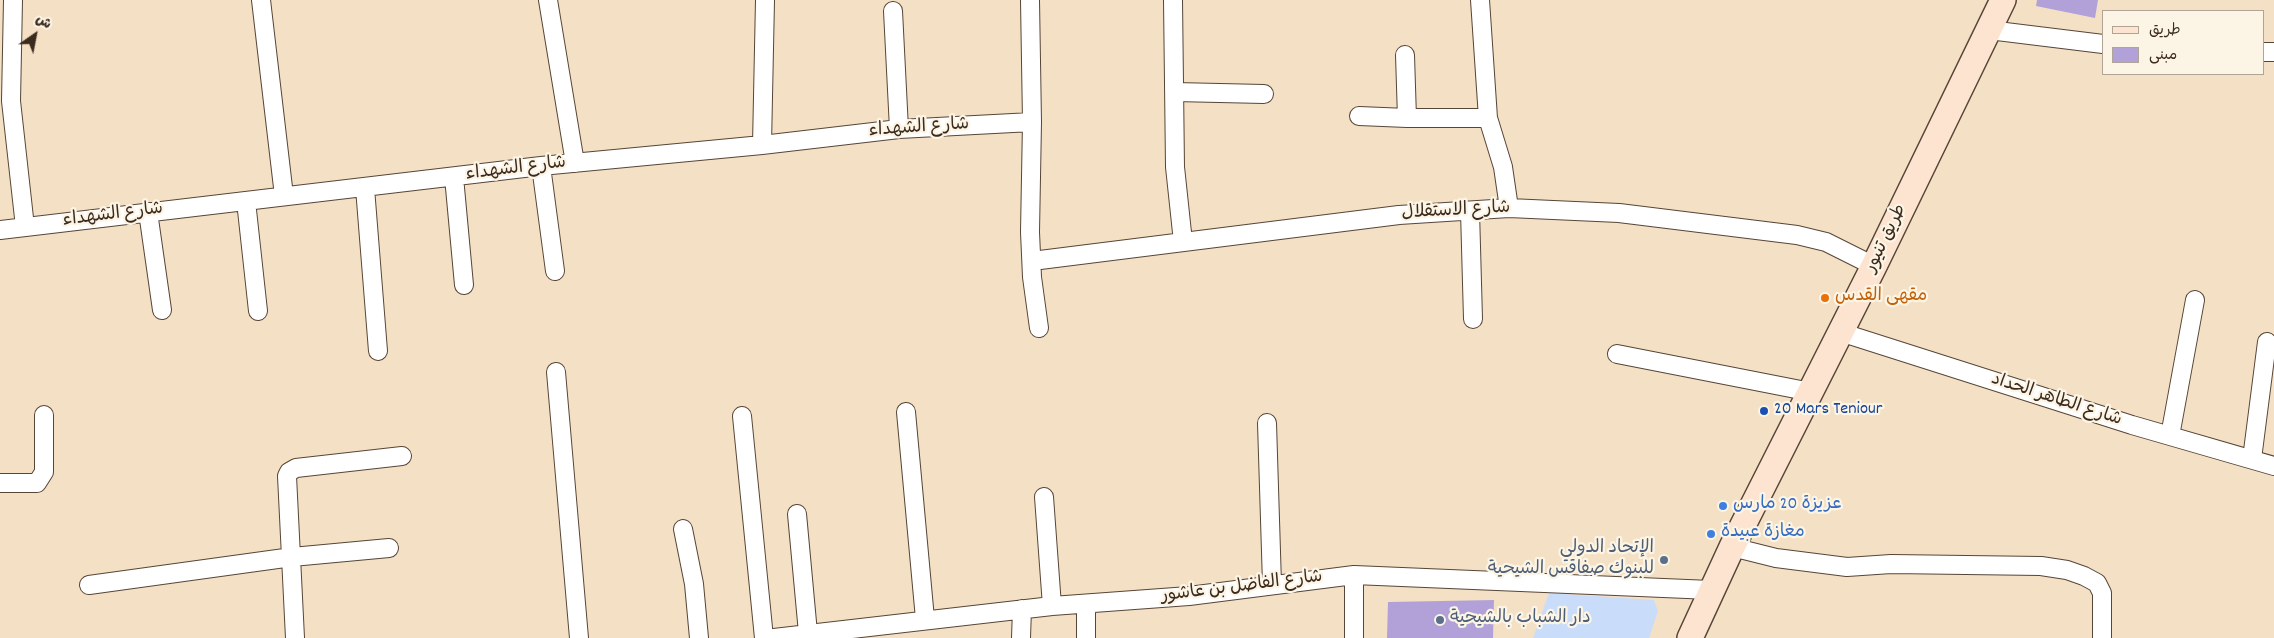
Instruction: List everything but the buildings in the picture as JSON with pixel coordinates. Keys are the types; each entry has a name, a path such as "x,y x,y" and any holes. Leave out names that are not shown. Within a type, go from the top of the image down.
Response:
{"main road":[{"name":"طريق تنيور","path":"1690,638 1732,546 1874,266 2003,0"}],"street":[{"path":"13,0 11,101 24,227"},
{"path":"261,0 284,196"},
{"path":"548,0 574,163"},
{"path":"762,146 765,0"},
{"path":"1030,0 1032,122 1030,232 1039,328"},
{"path":"1174,0 1175,167 1183,242"},
{"path":"1480,0 1488,118 1503,167 1509,208"},
{"path":"893,11 899,129"},
{"path":"1989,30 2102,44"},
{"path":"1405,55 1407,118"},
{"path":"1175,92 1264,94"},
{"path":"1359,116 1488,118"},
{"name":"شارع الشهداء","path":"0,230 541,166 762,146 899,129 1032,122"},
{"path":"541,166 555,271"},
{"path":"454,177 464,285"},
{"path":"365,188 378,351"},
{"path":"246,201 258,311"},
{"name":"شارع الاستقلال","path":"1032,261 1399,215 1509,208 1619,213 1797,235 1826,242 1874,266"},
{"path":"1470,211 1472,320"},
{"path":"148,212 162,310"},
{"path":"2170,436 2194,300"},
{"name":"شارع الطاهر الحداد","path":"1840,332 2170,436 2274,466"},
{"path":"2252,459 2267,342"},
{"path":"1617,354 1810,392"},
{"path":"556,372 579,638"},
{"path":"906,412 925,619"},
{"path":"0,484 37,483 41,478 44,472 44,414"},
{"path":"742,416 764,638"},
{"path":"1267,423 1272,584"},
{"path":"295,638 287,476 292,469 402,456"},
{"path":"1044,497 1052,606"},
{"path":"797,514 808,632"},
{"path":"683,529 694,584 698,638"},
{"path":"1732,546 1776,558 1847,567 1892,564 2041,566 2067,570 2097,583 2102,593 2102,638"},
{"path":"89,585 292,557 390,548"},
{"path":"1354,575 1354,638"},
{"name":"شارع الفاضل بن عاشور","path":"780,638 808,632 925,619 1052,606 1189,596 1354,575 1711,590"},
{"path":"1086,604 1086,638"},
{"path":"1021,638 1022,609"}],"shaded area":[{"path":"1549,593 1654,600 1658,611 1649,638 1533,638"}],"place":[{"name":"مقهى القدس","path":"1825,298"},
{"name":"20 Mars Teniour","path":"1764,411"},
{"name":"عزيزة 20 مارس","path":"1723,506"},
{"name":"مغازة عبيدة","path":"1711,534"},
{"name":"الإتحاد الدولي للبنوك صفاقس الشيحية","path":"1664,560"},
{"name":"دار الشباب بالشيحية","path":"1440,620"}]}
